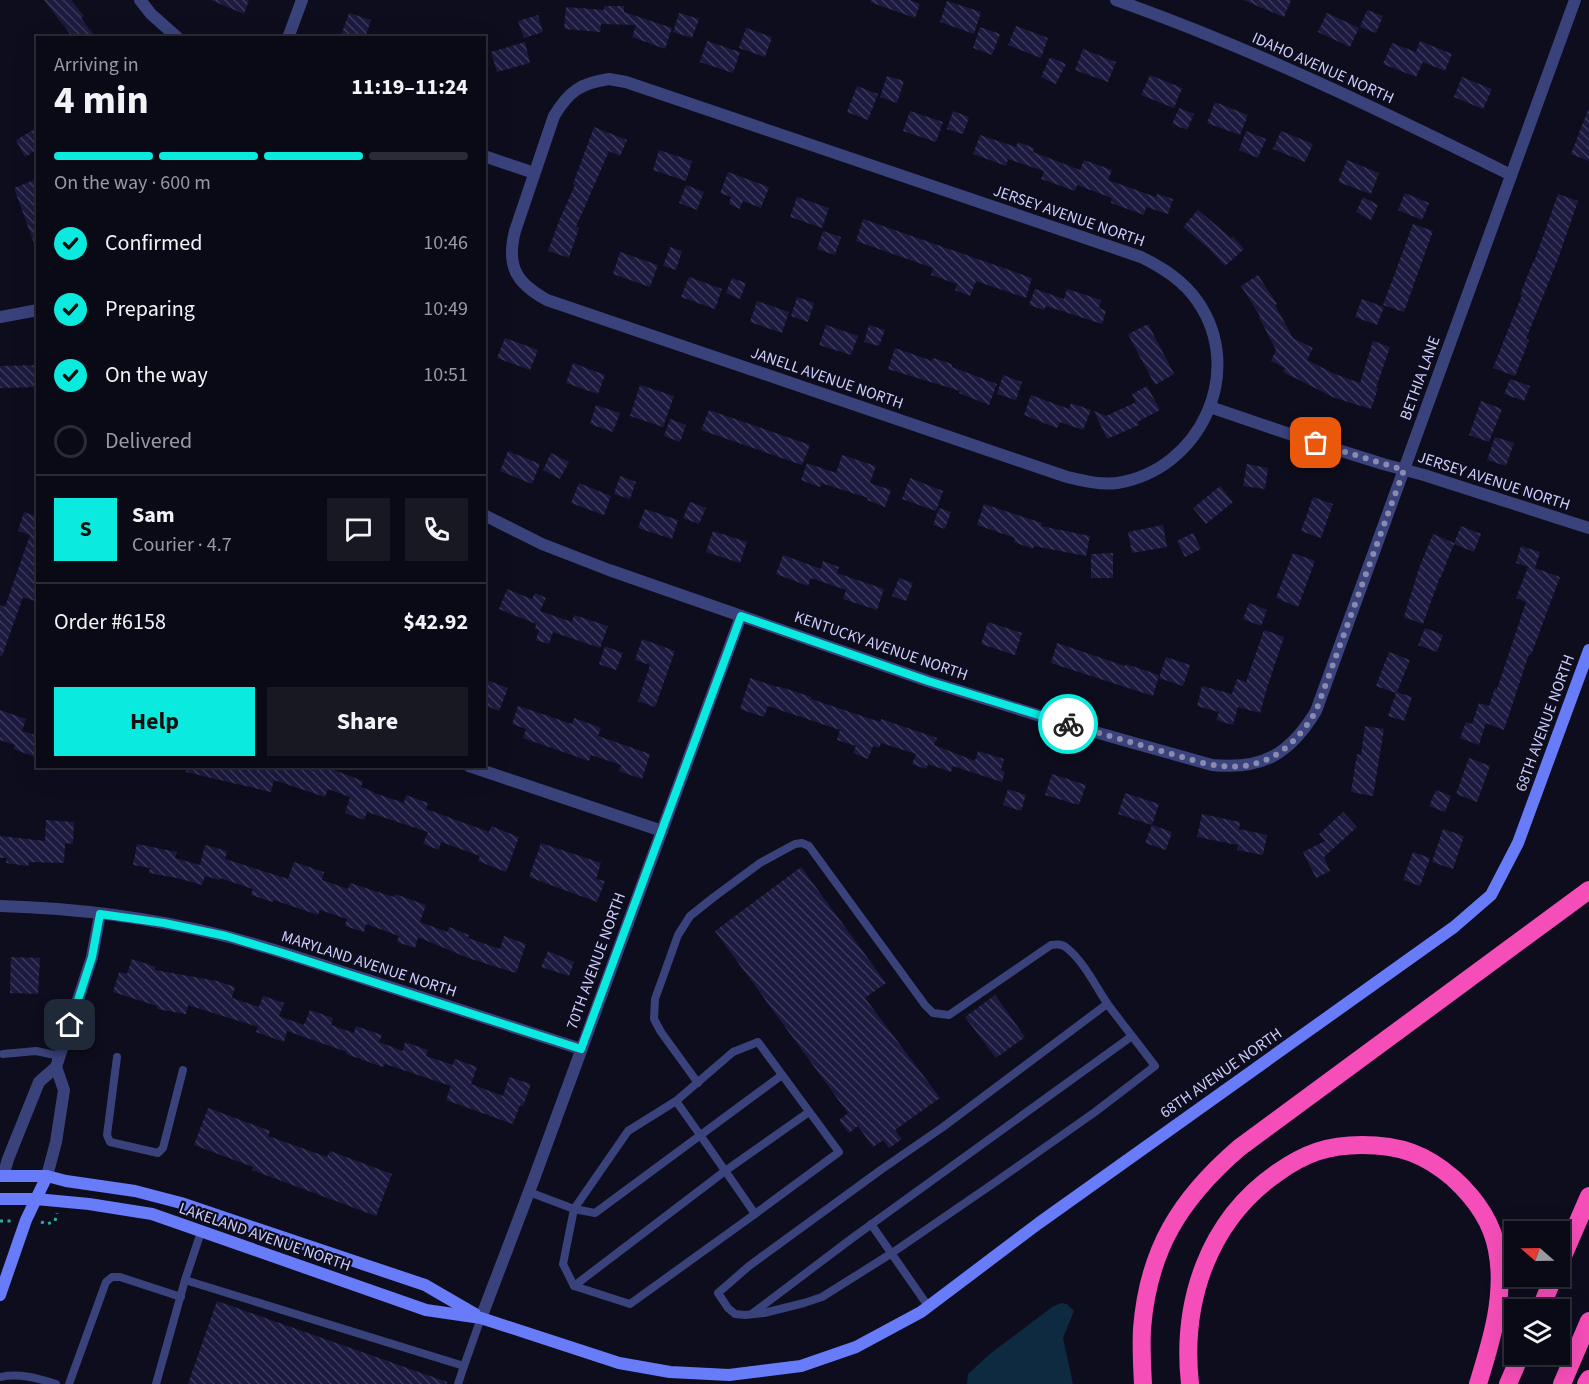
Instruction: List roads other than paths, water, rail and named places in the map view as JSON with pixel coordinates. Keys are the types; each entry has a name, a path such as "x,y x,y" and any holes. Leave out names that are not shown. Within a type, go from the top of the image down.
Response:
{"highway":[{"path":"1143,1384 1142,1331 1145,1303 1153,1270 1162,1243 1177,1217 1209,1176 1239,1148 1589,890"},
{"path":"1190,1384 1187,1348 1194,1300 1207,1257 1235,1210 1257,1188 1294,1161 1318,1150 1334,1146 1373,1145 1410,1151 1438,1166 1465,1189 1486,1219 1497,1250 1499,1286 1497,1311 1478,1384"},
{"path":"1570,1240 1589,1196"},
{"path":"1562,1384 1589,1321"},
{"path":"1508,1384 1516,1365"}],"street":[{"path":"140,0 151,14 176,36"},
{"path":"289,36 302,0"},
{"name":"IDAHO AVENUE NORTH","path":"1116,0 1160,15 1283,66 1511,175"},
{"name":"BETHIA LANE","path":"1276,755 1293,743 1306,728 1316,711 1575,0"},
{"name":"JERSEY AVENUE NORTH","path":"534,173 554,116 563,101 576,89 591,81 609,79 626,82 1130,253 1163,268 1198,302 1210,324 1217,348 1218,366 1210,407 1316,443 1589,528"},
{"path":"486,157 534,173"},
{"name":"JANELL AVENUE NORTH","path":"534,173 514,231 511,248 513,265 520,280 547,300 1067,477 1091,483 1116,483 1141,477 1162,467 1182,451 1198,430 1210,407"},
{"path":"0,315 36,310"},
{"name":"KENTUCKY AVENUE NORTH","path":"486,516 542,544 609,570 928,681 1063,723 1205,764 1234,767 1256,763 1276,755"},
{"name":"70TH AVENUE NORTH","path":"481,1318 741,616"},
{"name":"68TH AVENUE NORTH","path":"729,1375 801,1366 856,1347 921,1312 1039,1223 1454,927 1491,895 1518,843 1589,650"},
{"path":"476,768 662,831"},
{"name":"MARYLAND AVENUE NORTH","path":"0,906 51,908 100,914 164,923 226,936 581,1049"},
{"path":"1,1179 39,1082 58,1061 92,957 100,914"},
{"path":"0,1295 26,1220 47,1176 56,1142 64,1090 58,1061"},
{"name":"LAKELAND AVENUE NORTH","path":"1,1179 47,1176 135,1191 181,1203 425,1285 481,1318"},
{"name":"LAKELAND AVENUE NORTH","path":"0,1199 89,1204 152,1214 426,1310 481,1318 619,1363 670,1372 729,1375"}],"lane":[{"path":"698,1083 660,1032 654,1019 655,999 678,935 690,916 714,897 760,863 795,844 802,843 808,846 933,1013 949,1014 1051,945 1060,944 1068,948 1099,989 1107,1004 1155,1066 1086,1118 892,1253 822,1297 764,1313 735,1314 718,1293 749,1266 943,1127 1107,1004"},
{"path":"752,1314 871,1224 1132,1036"},
{"path":"758,1042 782,1075 839,1152 630,1304 574,1286 563,1264 574,1209 628,1131 676,1101 733,1052 758,1042"},
{"path":"3,1054 36,1051 58,1061"},
{"path":"117,1058 107,1135 110,1142 158,1153 163,1148 183,1070"},
{"path":"529,1191 574,1209 596,1213 782,1075"},
{"path":"676,1101 755,1214"},
{"path":"574,1286 725,1171 809,1112"},
{"path":"871,1224 928,1306"},
{"path":"156,1384 201,1232"},
{"path":"69,1384 106,1282 112,1277 120,1277 181,1297"},
{"path":"185,1280 464,1366"},
{"path":"458,1384 481,1318"},
{"path":"0,1377 11,1375 56,1384"}],"water":[{"path":"1061,1303 1067,1304 1074,1311 1063,1338 1073,1384 967,1384 968,1374 991,1353 1052,1307"}]}
